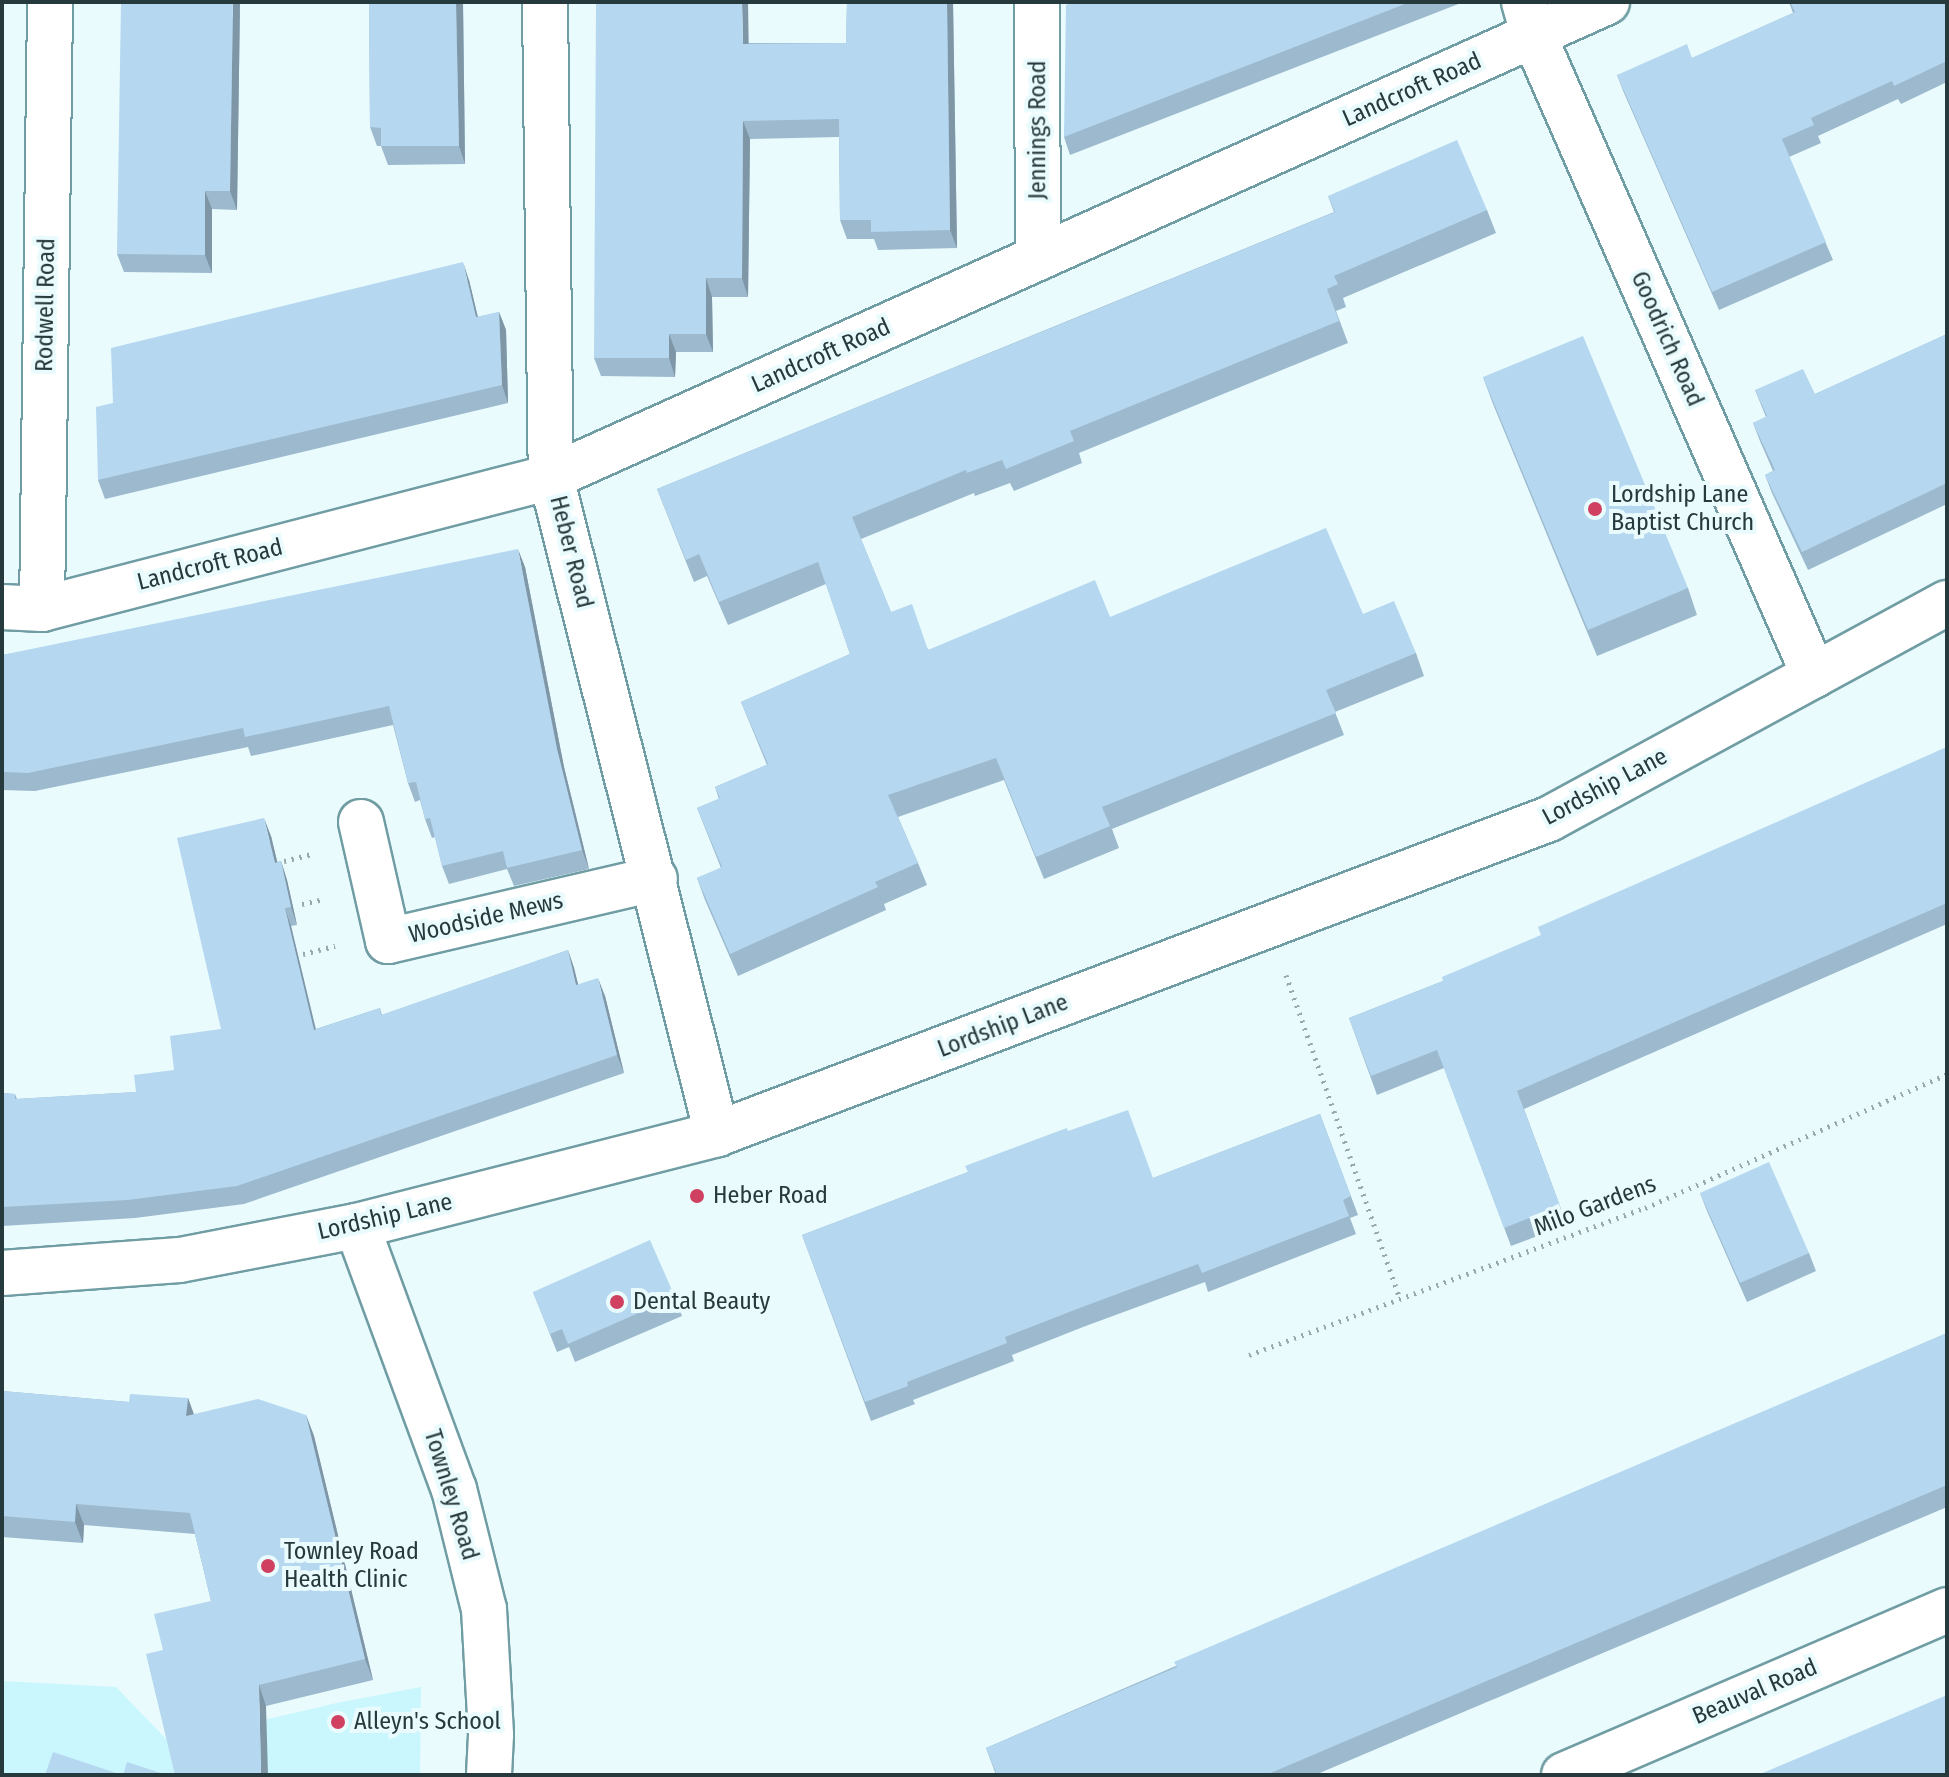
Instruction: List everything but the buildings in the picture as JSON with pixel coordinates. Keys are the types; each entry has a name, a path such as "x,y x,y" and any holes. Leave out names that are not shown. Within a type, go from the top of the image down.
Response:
{"street":[{"name":"Rodwell Road","path":"22,608 50,2"},
{"name":"Heber Road","path":"545,2 551,477 717,1134"},
{"name":"Jennings Road","path":"1037,2 1038,258"},
{"name":"Landcroft Road","path":"22,608 551,477 1038,258 1529,19 1607,2"},
{"name":"Goodrich Road","path":"1529,19 1814,675"},
{"name":"Lordship Lane","path":"2,1273 180,1260 357,1226 717,1134 1549,819 1947,603"},
{"name":"Woodside Mews","path":"361,822 388,941 655,879"},
{"name":"Townley Road","path":"357,1226 454,1489 480,1594 491,1735 489,1775"},
{"name":"Beauval Road","path":"1564,1775 1947,1610"}],"path":[{"path":"1268,925 1400,1299"},
{"name":"Milo Gardens","path":"1249,1355 1645,1208 1947,1074"}],"shaded area":[{"name":"Alleyn's School","path":"2,1681 116,1687 169,1742 341,1702 421,1687 420,1775 2,1775"}],"place":[{"name":"Lordship Lane Baptist Church","path":"1595,509"},
{"name":"Heber Road","path":"697,1196"},
{"name":"Dental Beauty","path":"617,1302"},
{"name":"Townley Road Health Clinic","path":"268,1566"},
{"name":"Alleyn's School","path":"338,1722"}]}
